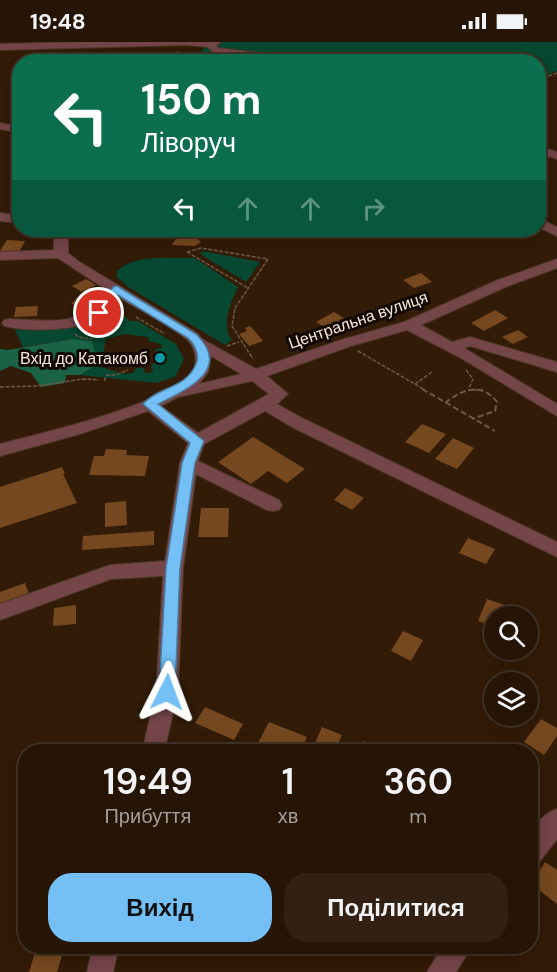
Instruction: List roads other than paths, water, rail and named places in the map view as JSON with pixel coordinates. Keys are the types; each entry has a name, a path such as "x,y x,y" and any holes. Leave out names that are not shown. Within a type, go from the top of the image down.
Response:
{"street":[{"path":"0,47 186,42 214,44 214,51 241,54"},
{"path":"61,254 62,237"},
{"path":"0,256 61,254 73,264 117,289 198,342 256,369 280,393 265,404 197,441 189,463 173,568 167,692 155,744"},
{"name":"Центральна вулиця","path":"157,400 409,325 503,283 557,263"},
{"path":"9,323 67,322 89,319 99,313 117,289"},
{"path":"409,325 451,347 557,411"},
{"path":"451,347 470,341 557,367"},
{"path":"0,450 82,427 157,400 188,385 197,376 204,359 198,342"},
{"path":"157,400 197,441"},
{"path":"265,404 298,423 557,550"},
{"path":"189,463 273,505"},
{"path":"0,612 110,572 173,568"},
{"path":"538,844 557,820"},
{"path":"100,972 104,954"},
{"path":"440,972 453,954"}],"place":[{"name":"Вхід до Катакомб","path":"160,358"}]}
